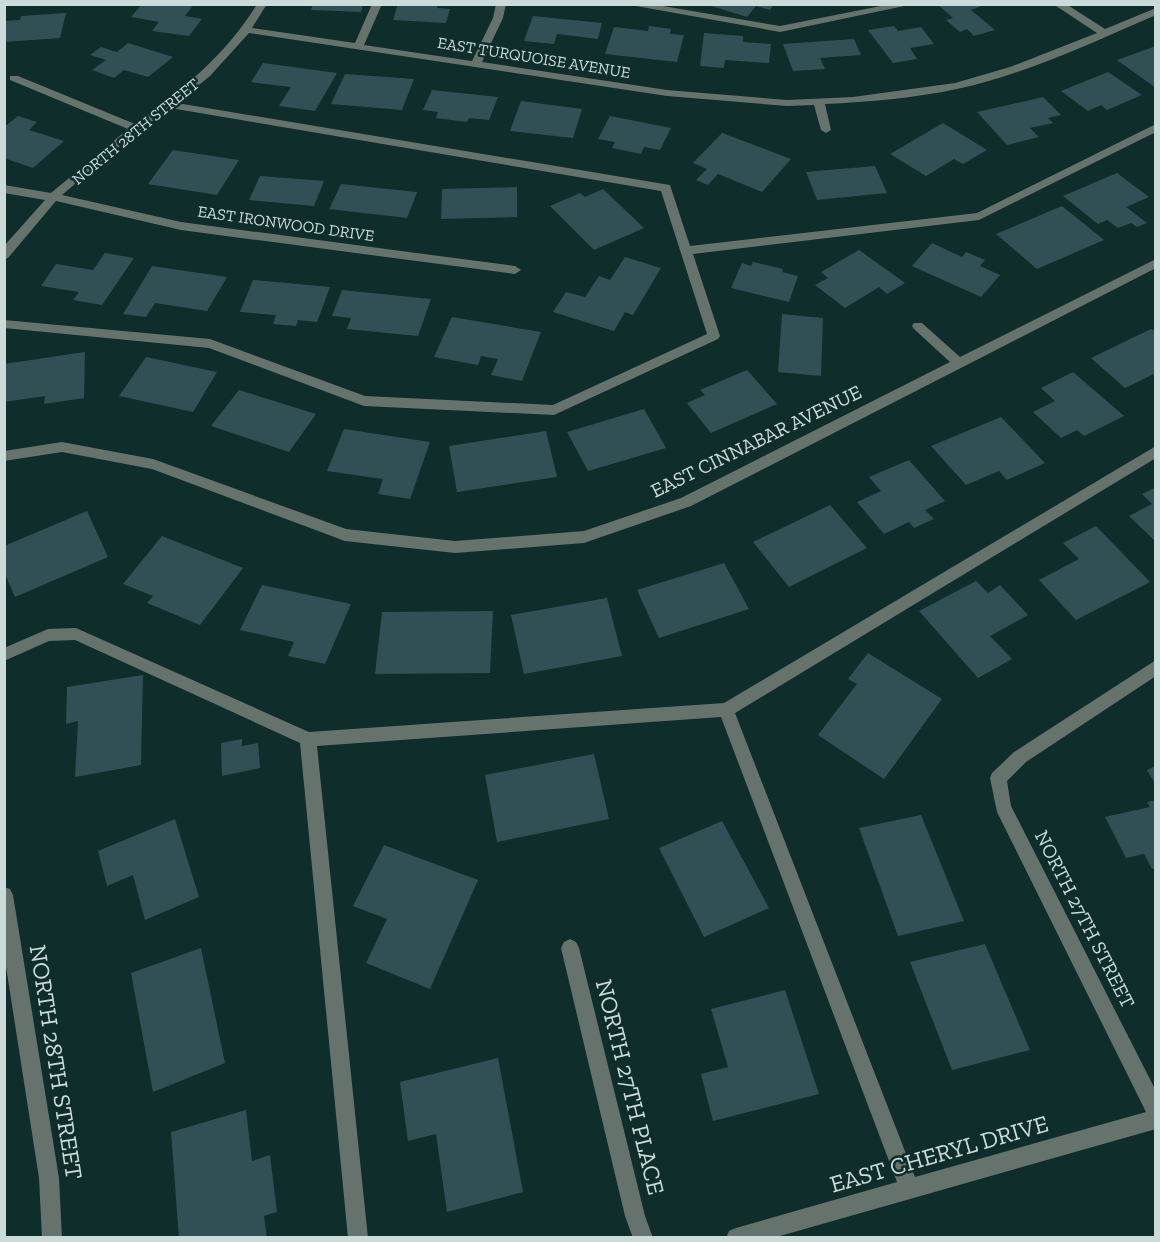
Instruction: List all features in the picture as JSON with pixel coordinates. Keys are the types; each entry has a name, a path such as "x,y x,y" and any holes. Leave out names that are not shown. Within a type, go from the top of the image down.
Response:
{"street":[{"name":"NORTH 28TH STREET","path":"4,255 18,235 89,165 169,105 202,77 246,30 262,4"},
{"path":"358,47 377,4"},
{"path":"475,65 498,18 501,4"},
{"path":"630,4 780,29 909,4"},
{"path":"1058,4 1103,33"},
{"name":"EAST TURQUOISE AVENUE","path":"246,30 667,93 732,100 819,102 888,97 956,86 1014,69 1155,11"},
{"path":"14,78 138,129"},
{"path":"819,102 826,130"},
{"path":"4,324 210,344 364,401 554,410 714,336 666,188 169,105"},
{"path":"686,252 980,216 1155,127"},
{"name":"EAST IRONWOOD DRIVE","path":"4,189 55,197 181,226 515,270"},
{"name":"EAST CINNABAR AVENUE","path":"4,456 62,447 153,464 345,535 455,547 584,537 686,502 1155,263"},
{"path":"918,326 960,363"},
{"path":"4,655 48,634 76,634 308,739 726,710 1155,451"},
{"name":"NORTH 27TH STREET","path":"1155,667 1020,757 998,778 1003,807 1155,1112"},
{"path":"726,710 909,1188"},
{"path":"308,739 358,1238"},
{"name":"NORTH 28TH STREET","path":"4,895 49,1178 52,1238"},
{"name":"NORTH 27TH PLACE","path":"570,948 635,1216 643,1238"},
{"name":"EAST CHERYL DRIVE","path":"736,1238 1155,1119"}],"building":[{"path":"142,4 194,4 185,16 202,19 189,36 152,31 159,22 131,17"},
{"path":"313,4 363,4 361,12 311,10"},
{"path":"398,4 438,4 437,8 450,9 446,23 393,20"},
{"path":"705,4 774,4 770,10 756,6 747,17"},
{"path":"937,4 987,4 971,10 995,30 974,36 967,29 960,32 946,20 953,18"},
{"path":"66,13 60,38 4,42 4,21 20,20 21,16"},
{"path":"533,16 602,23 598,39 557,34 554,44 524,41"},
{"path":"649,26 671,29 670,34 684,35 677,62 605,54 614,27 648,31"},
{"path":"894,26 898,31 921,27 934,44 910,48 917,59 893,63 868,30"},
{"path":"704,33 743,36 743,42 771,44 769,63 725,60 724,68 700,66"},
{"path":"854,39 861,55 820,58 825,69 793,71 783,44"},
{"path":"128,43 173,57 148,77 124,70 114,78 92,70 106,60 90,55 101,47 117,52"},
{"path":"1156,46 1156,88 1117,60"},
{"path":"263,63 337,73 315,111 279,106 291,87 251,82"},
{"path":"1108,72 1142,95 1107,110 1101,105 1088,111 1061,91"},
{"path":"345,74 414,79 402,110 331,104"},
{"path":"432,90 498,97 489,120 469,118 467,122 436,118 438,112 423,110"},
{"path":"1043,97 1061,115 1048,118 1053,123 1030,128 1039,137 1007,145 977,112"},
{"path":"521,101 582,109 573,138 510,131"},
{"path":"18,116 37,122 29,130 64,141 33,168 4,158 4,127"},
{"path":"610,116 671,128 660,150 644,147 641,154 612,148 615,142 598,139"},
{"path":"943,123 987,150 963,164 954,159 926,176 890,154"},
{"path":"722,133 791,159 762,192 718,174 708,185 696,180 707,169 693,163"},
{"path":"173,150 239,160 217,195 148,184"},
{"path":"875,166 887,193 817,200 806,172"},
{"path":"1117,173 1149,197 1126,207 1147,223 1137,227 1131,223 1118,228 1107,220 1098,224 1063,196"},
{"path":"260,176 324,181 314,206 249,200"},
{"path":"341,184 417,192 407,218 329,209"},
{"path":"517,187 517,217 441,219 442,189"},
{"path":"603,189 644,228 594,250 550,206 580,193 585,197"},
{"path":"1062,206 1104,240 1037,269 996,234"},
{"path":"932,243 962,257 966,252 985,260 980,266 1000,275 981,297 912,266"},
{"path":"859,250 905,283 887,294 879,287 845,308 815,285 828,278 821,272"},
{"path":"105,253 134,258 102,305 73,300 79,292 41,286 56,264 93,270"},
{"path":"625,257 661,268 633,315 625,312 614,331 553,312 566,292 585,297 599,276 610,280"},
{"path":"753,262 783,269 782,272 798,276 789,302 731,288 742,263 751,266"},
{"path":"152,266 227,277 207,311 155,303 146,317 123,314"},
{"path":"253,280 330,287 317,322 298,320 296,326 273,324 276,315 240,312"},
{"path":"342,290 431,299 418,336 347,329 351,318 332,316"},
{"path":"782,314 823,318 821,376 778,372"},
{"path":"452,317 541,332 522,381 491,375 498,359 481,356 478,365 434,357"},
{"path":"1151,329 1156,332 1156,373 1125,388 1091,358"},
{"path":"85,352 84,398 44,404 45,396 4,402 4,364"},
{"path":"146,357 217,372 193,412 119,396"},
{"path":"747,370 777,404 711,433 687,403 705,395 700,390"},
{"path":"1073,372 1124,416 1084,436 1077,430 1061,438 1033,412 1055,401 1041,388"},
{"path":"239,390 316,414 289,452 211,426"},
{"path":"644,409 666,448 588,471 567,432"},
{"path":"1001,417 1045,463 1007,480 999,471 966,485 931,446"},
{"path":"344,429 430,442 410,499 378,494 383,479 327,471"},
{"path":"546,431 557,477 457,492 449,446"},
{"path":"909,460 945,501 925,510 934,519 914,528 909,522 884,534 857,502 881,491 869,477"},
{"path":"1156,487 1156,542 1129,516 1152,504 1142,494"},
{"path":"830,505 867,548 789,587 753,542"},
{"path":"87,511 108,557 15,597 4,572 4,546"},
{"path":"1096,526 1150,582 1076,620 1039,580 1079,559 1063,543"},
{"path":"162,536 243,568 200,625 147,603 153,596 123,584"},
{"path":"724,563 749,609 659,638 637,590"},
{"path":"976,581 988,593 1000,585 1028,615 990,636 1012,659 978,678 919,611"},
{"path":"262,585 351,604 325,664 288,656 294,642 240,630"},
{"path":"607,598 622,656 524,674 511,615"},
{"path":"493,611 490,673 375,674 382,612"},
{"path":"868,653 942,699 884,779 818,735 857,684 848,679"},
{"path":"143,675 141,765 75,777 78,721 66,724 67,687"},
{"path":"242,739 242,746 258,743 260,768 222,776 221,743"},
{"path":"594,754 609,819 497,842 485,775"},
{"path":"1156,766 1156,785 1147,770"},
{"path":"1156,800 1156,868 1152,869 1144,854 1126,858 1105,817 1150,807 1147,802"},
{"path":"921,815 964,921 898,936 859,828"},
{"path":"175,819 199,897 145,920 133,875 107,886 98,851"},
{"path":"722,821 769,908 704,937 659,848"},
{"path":"384,845 478,880 430,989 366,963 387,919 353,906"},
{"path":"985,944 1030,1050 952,1070 910,962"},
{"path":"201,948 225,1063 153,1092 131,973"},
{"path":"785,990 819,1094 713,1121 701,1074 728,1067 711,1009"},
{"path":"498,1058 523,1192 447,1212 436,1134 408,1141 400,1082"},
{"path":"246,1110 252,1161 270,1155 277,1212 264,1216 267,1238 179,1238 171,1132"}]}
